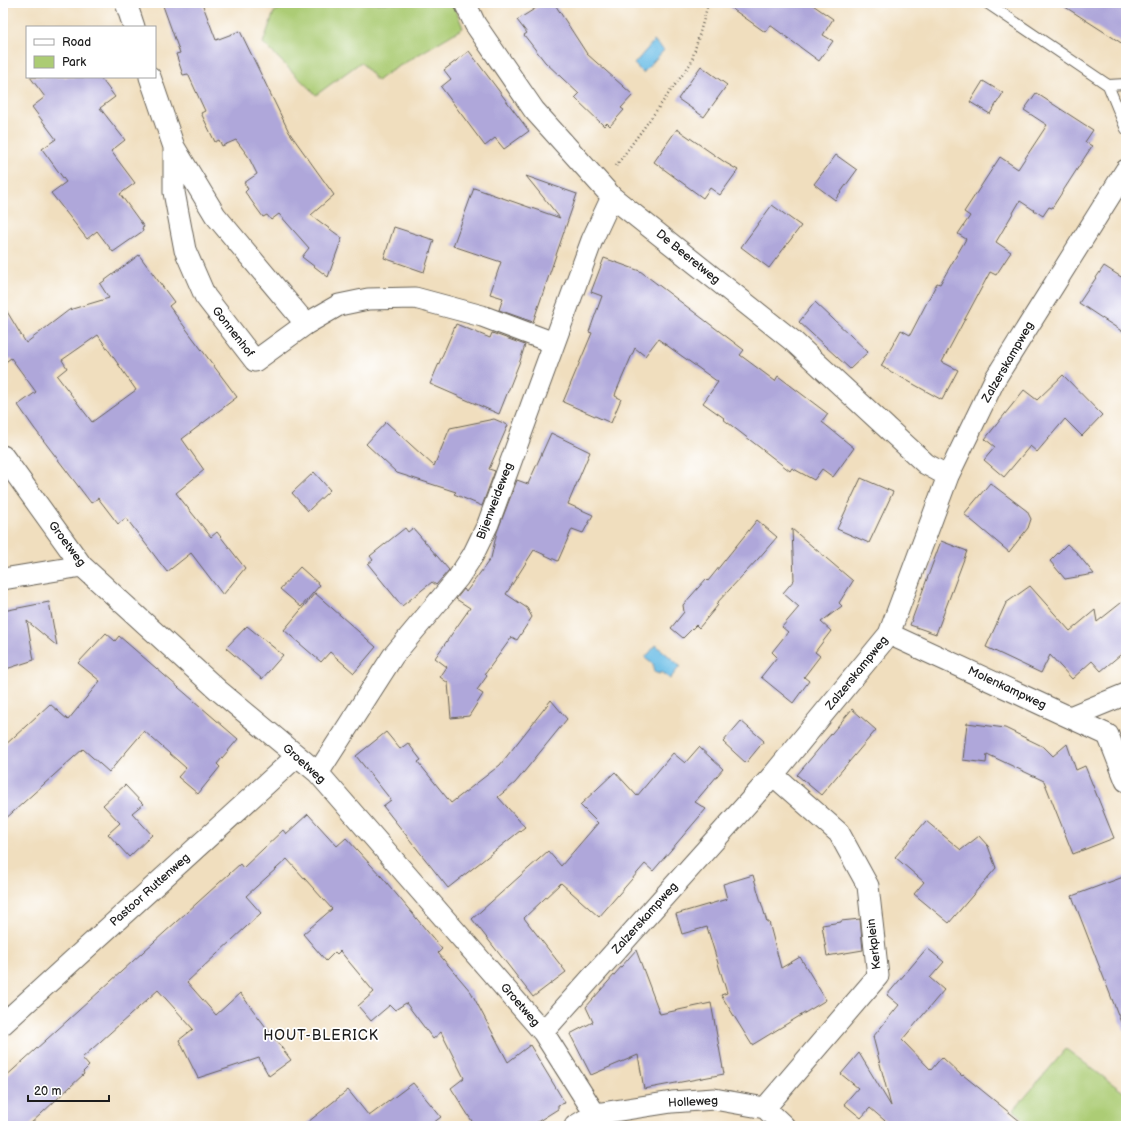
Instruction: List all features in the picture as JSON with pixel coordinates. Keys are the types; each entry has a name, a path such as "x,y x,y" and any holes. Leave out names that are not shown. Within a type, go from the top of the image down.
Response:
{"street":[{"path":"126,3 134,26"},
{"name":"De Beeretweg","path":"465,3 475,24 534,110 607,191 793,341 926,464 948,476"},
{"name":"Gonnenhof","path":"150,78 174,147 215,214 306,324 255,361 205,296 186,250 174,192 174,147"},
{"name":"Zalzerskampweg","path":"543,1032 772,775 889,634 948,476 995,379 1126,170"},
{"name":"Bijenweideweg","path":"318,773 393,656 458,578 473,555 488,524 592,240 607,191"},
{"path":"306,324 339,305 368,299 415,298 482,316 554,343"},
{"name":"Groetweg","path":"3,456 82,566 218,690 318,773 543,1032 606,1117"},
{"path":"3,580 82,566"},
{"name":"Molenkampweg","path":"889,634 1108,735 1126,781"},
{"path":"1070,717 1126,694"},
{"name":"Pastoor Ruttenweg","path":"3,1024 297,756"},
{"name":"Kerkplein","path":"765,1108 878,976 868,886 839,833 772,775"},
{"name":"Holleweg","path":"606,1117 672,1102 714,1099 765,1108"},
{"path":"765,1108 784,1126"},
{"path":"575,1126 606,1117"}],"lane":[{"path":"987,3 1108,85 1126,129"},
{"path":"1108,85 1126,84"}],"path":[{"path":"607,191 691,63 707,8 710,3"}],"green space":[{"path":"292,3 453,3 463,28 386,74 377,81 361,62 316,95 263,43 274,12"},
{"path":"1066,1049 1126,1094 1126,1126 1032,1126 1014,1110"}],"water":[{"path":"654,41 664,50 643,73 634,64"},
{"path":"656,645 680,666 670,679 662,672 659,674 654,672 654,665 645,658"}],"building":[{"path":"162,3 202,3 216,40 240,31 289,132 334,195 311,215 342,238 328,277 302,257 309,248 279,214 271,220 267,215 263,217 245,192 248,189 244,183 257,174 248,156 236,140 222,146 219,140 215,142 201,113 205,111 188,74 183,75 176,54 180,53"},
{"path":"544,3 554,3 587,54 633,95 621,108 624,110 610,126 607,123 604,126 575,98 579,94 545,62 524,35 527,33 517,20"},
{"path":"724,3 810,3 833,19 823,35 833,41 819,61 770,25 765,32"},
{"path":"1059,3 1126,3 1126,46"},
{"path":"469,51 529,131 504,149 495,138 485,146 441,87 451,79 444,70"},
{"path":"701,66 727,85 704,117 678,99"},
{"path":"31,78 101,78 115,97 100,108 125,140 111,151 135,183 120,194 144,227 142,228 143,231 113,252 97,231 87,239 51,193 66,182 42,149 56,139 32,107 45,97"},
{"path":"983,81 1003,93 990,114 970,102"},
{"path":"1036,93 1093,130 1085,142 1092,146 1052,208 1049,207 1043,216 1020,201 996,242 1011,252 996,275 990,272 942,362 958,370 942,400 881,366 901,330 910,335 937,283 940,284 966,239 958,234 970,216 964,212 1000,157 1018,169 1047,125 1024,110"},
{"path":"677,129 738,170 720,195 710,188 703,198 654,162"},
{"path":"836,155 857,170 835,200 814,184"},
{"path":"526,176 577,194 533,322 499,310 503,298 490,294 501,262 453,246 474,188 560,218"},
{"path":"772,205 801,226 769,268 741,247"},
{"path":"394,227 434,240 424,272 384,258"},
{"path":"139,255 174,302 169,306 237,397 182,439 204,470 176,493 211,537 217,532 245,568 223,595 191,553 167,572 126,518 118,524 98,498 91,503 18,405 36,392 11,358 3,364 3,305 26,343 69,310 109,298 100,284","holes":["98,335 136,390 92,422 57,376 67,368 62,360"]},
{"path":"604,258 640,271 744,350 740,355 775,381 778,376 828,414 822,422 854,448 833,477 822,469 814,480 792,468 790,471 723,419 724,418 703,403 718,382 658,339 645,356 635,348 616,392 615,396 621,399 611,423 563,402 592,333 589,332 602,296 591,292"},
{"path":"1104,266 1126,280 1126,334 1079,303"},
{"path":"815,302 868,352 850,369 799,322"},
{"path":"456,324 490,338 492,333 525,345 499,414 430,384"},
{"path":"1063,375 1102,415 1082,436 1065,419 1037,452 1030,446 1004,477 984,460 995,447 985,439 1024,390 1037,400"},
{"path":"494,419 508,425 489,469 495,471 482,506 454,494 456,492 397,473 366,444 386,422 434,466 450,428"},
{"path":"551,433 590,452 568,504 593,515 583,533 572,529 558,561 534,550 506,594 527,608 532,617 517,640 512,637 485,674 487,676 477,690 483,694 469,716 451,718 448,683 440,677 447,667 435,658 470,608 456,599 464,589 466,592 491,558 497,532 517,480 528,484"},
{"path":"314,472 330,490 308,511 292,493"},
{"path":"861,478 893,492 869,543 837,529"},
{"path":"990,483 1027,511 1031,519 1028,528 1009,552 964,514"},
{"path":"757,520 777,537 716,604 718,605 699,628 696,625 683,638 671,628 684,612 683,605 706,579 708,581"},
{"path":"405,528 408,532 413,528 449,570 436,585 432,582 402,606 368,564 373,560 370,556"},
{"path":"792,529 853,581 839,603 842,606 821,622 831,631 815,652 820,656 804,677 809,681 793,703 761,677 777,657 772,652 788,632 782,627 799,607 783,593 794,580"},
{"path":"941,541 967,551 936,634 910,625"},
{"path":"1067,544 1076,552 1094,574 1065,579 1050,561"},
{"path":"300,567 320,585 301,607 280,589"},
{"path":"1030,586 1070,631 1095,610 1097,622 1126,599 1126,650 1101,671 1092,661 1072,679 1050,655 1041,673 986,647 1006,603"},
{"path":"315,593 376,647 354,673 330,652 321,662 284,630"},
{"path":"49,602 57,646 27,621 34,660 3,670 3,611"},
{"path":"247,626 283,655 262,679 226,648"},
{"path":"106,633 115,641 119,636 238,739 217,764 220,767 198,794 178,777 186,768 144,731 109,772 83,749 3,821 3,747 50,704 68,720 100,681 78,663"},
{"path":"551,700 567,719 515,783 498,797 525,827 448,888 383,806 391,800 356,756 386,732 400,749 408,743 421,760 418,762 451,803 500,765"},
{"path":"852,709 876,730 821,795 797,775"},
{"path":"741,721 764,741 746,763 723,742"},
{"path":"967,723 1005,728 1044,747 1053,756 1067,744 1076,770 1085,766 1114,838 1073,854 1044,781 987,754 986,763 963,760"},
{"path":"699,747 723,769 695,802 706,809 653,871 645,864 599,917 561,883 524,918 566,972 533,997 472,919 548,851 561,866 598,823 580,805 615,772 637,796 673,753 685,763"},
{"path":"125,785 143,804 132,813 152,835 129,857 108,834 120,823 103,805"},
{"path":"308,814 337,846 346,838 382,877 442,949 438,953 471,992 508,1062 530,1045 565,1103 558,1105 558,1109 531,1126 475,1126 451,1088 464,1078 441,1032 433,1039 406,1003 395,1010 390,1005 371,1021 358,1006 374,992 340,951 337,954 335,952 326,961 303,934 332,909 287,859 246,896 261,913 187,982 216,1015 240,993 291,1060 269,1076 259,1058 198,1078 179,1040 193,1029 158,990 82,1058 89,1066 83,1072 84,1074 28,1126 3,1126 3,1079 240,864 243,868 283,830 286,834"},
{"path":"926,821 961,850 979,836 988,846 996,868 949,923 914,894 924,882 895,857"},
{"path":"753,875 767,922 769,922 781,968 800,957 826,1000 752,1045 721,995 727,993 707,927 682,934 676,914 727,899 723,884"},
{"path":"1126,876 1126,1030 1124,1030 1072,896"},
{"path":"860,919 863,950 827,956 822,925"},
{"path":"927,948 944,962 930,978 944,990 902,1040 931,1070 942,1057 962,1076 963,1075 1026,1126 891,1126 870,1108 861,1118 844,1104 858,1088 841,1074 859,1053 891,1106 873,1037 899,1005 887,995"},
{"path":"636,950 660,1014 711,1003 724,1074 644,1089 638,1055 591,1075 570,1034 593,1022 586,1007"},
{"path":"413,1083 441,1117 429,1126 303,1126 348,1090 369,1116"}],"district":[{"name":"HOUT-BLERICK","path":"321,1035"}]}
